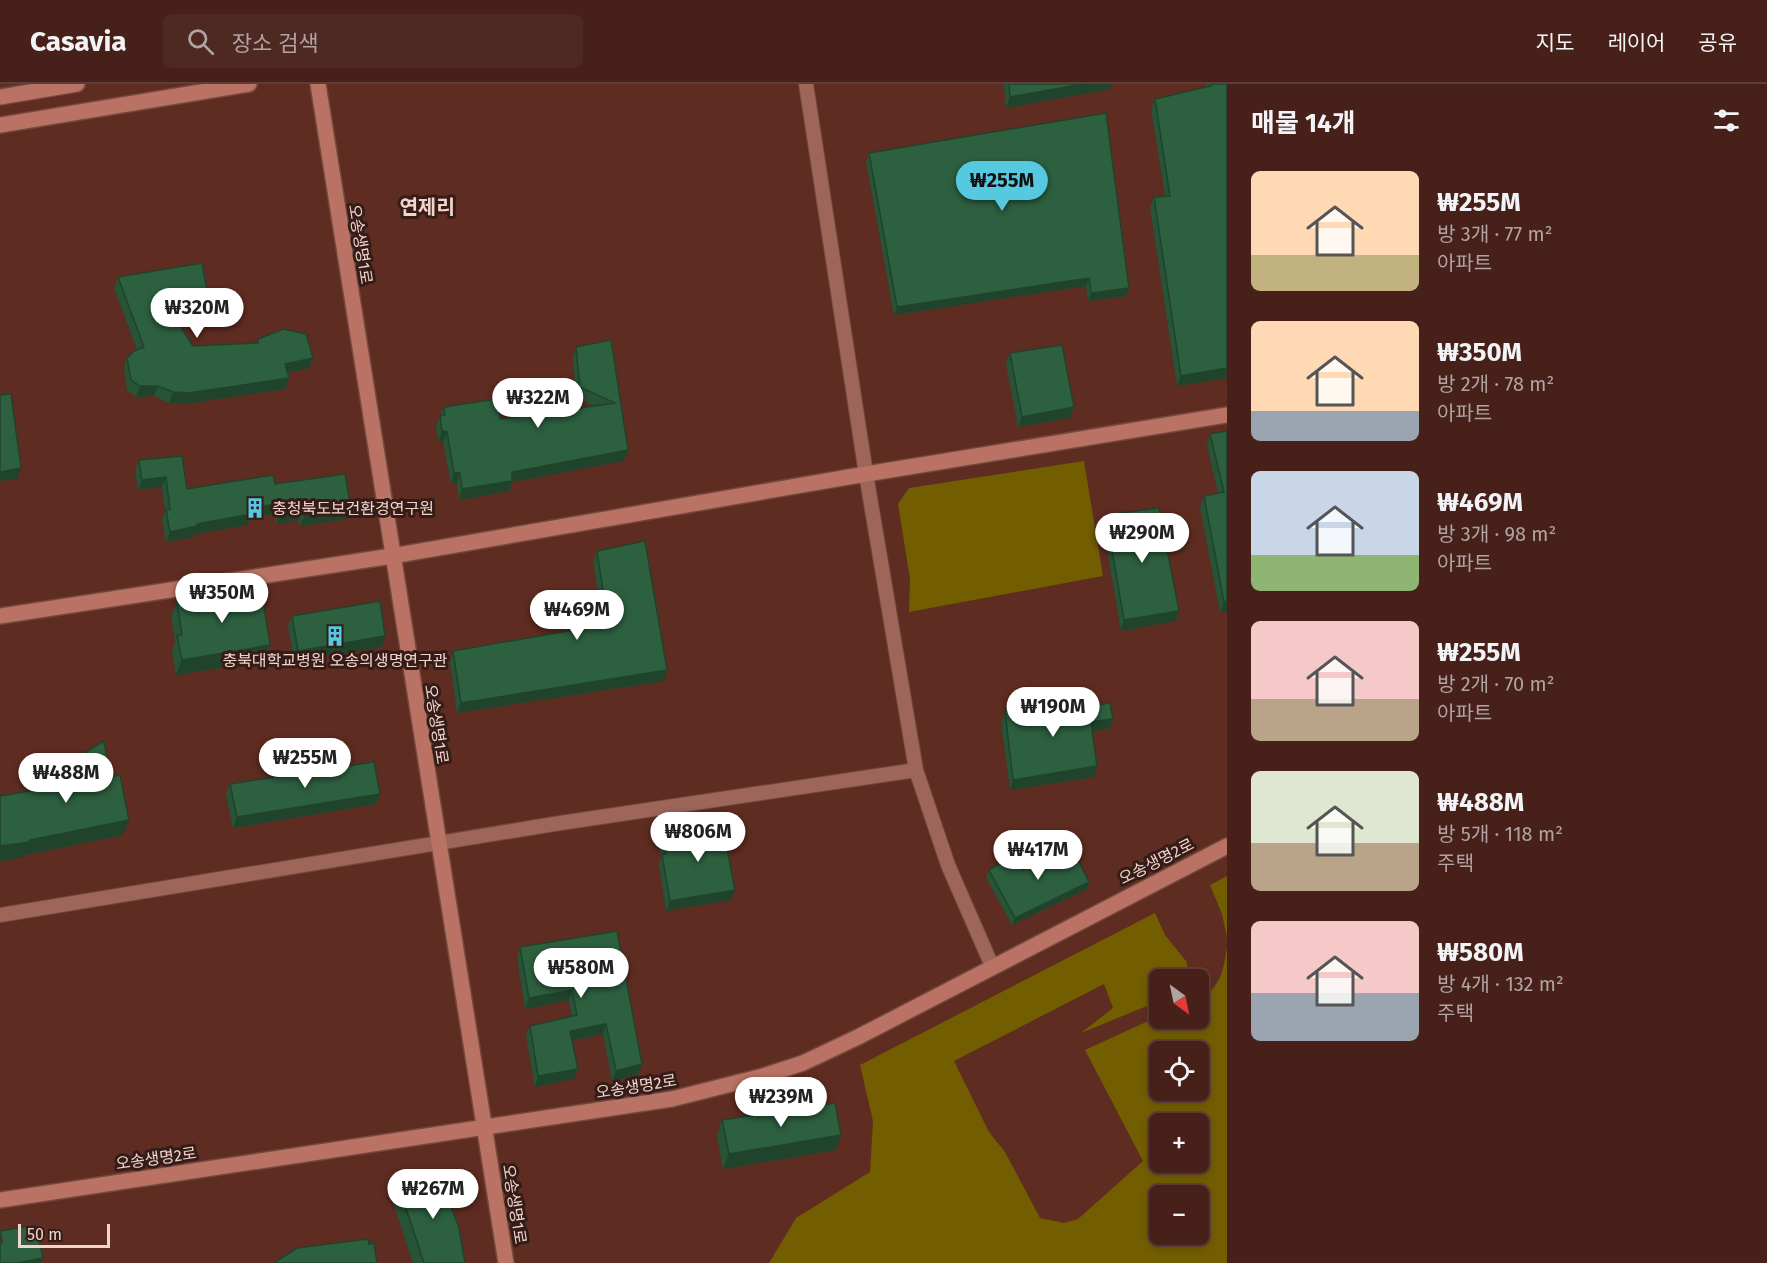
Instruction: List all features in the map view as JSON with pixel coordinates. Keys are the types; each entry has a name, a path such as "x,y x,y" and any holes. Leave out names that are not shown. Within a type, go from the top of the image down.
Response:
{"street":[{"path":"0,97 77,84"},
{"path":"0,125 249,84"},
{"name":"오송생명1로","path":"318,84 506,1263"},
{"path":"806,84 866,474 916,770 948,865 993,966"},
{"path":"0,616 392,556 866,474 1227,416"},
{"path":"0,915 438,843 916,770"},
{"name":"오송생명2로","path":"0,1200 672,1100 763,1077 803,1063 858,1037 1227,846"}],"shaded area":[{"path":"1084,461 1103,576 909,612 910,579 898,504 909,488"},
{"path":"1227,876 1227,938 1222,914 1210,885"},
{"path":"1155,913 1165,935 1186,961 1188,969 1149,969 1149,1005 1081,1033 1113,1008 1104,984 954,1061 989,1132 1005,1152 1040,1218 1064,1223 1078,1219 1143,1161 1085,1050 1149,1021 1149,1029 1209,1029 1209,992 1220,977 1227,947 1227,1263 769,1263 796,1218 870,1172 873,1121 860,1065"}],"building":[{"path":"1009,84 1083,84 1010,97"},
{"path":"1211,84 1227,84 1227,368 1181,376 1154,197 1170,196 1155,99 1211,86"},
{"path":"1106,113 1129,288 1091,293 1089,278 897,307 869,153"},
{"path":"202,263 209,303 169,309 193,346 258,343 258,339 284,329 306,334 313,358 285,364 289,378 189,393 173,392 158,386 140,386 131,380 127,358 134,351 144,347 118,277"},
{"path":"611,340 628,450 512,472 512,481 462,489 460,473 454,473 447,432 442,431 440,416 445,415 444,407 497,399 500,419 615,403 580,387 576,347"},
{"path":"1062,345 1074,407 1022,417 1010,353"},
{"path":"11,394 21,468 0,472 0,395"},
{"path":"1227,431 1227,601 1224,602 1204,496 1224,492 1210,434"},
{"path":"182,456 187,489 273,475 275,484 345,474 351,508 304,516 302,510 280,514 278,504 251,508 252,514 197,524 197,526 170,532 166,510 170,509 166,477 142,480 139,460"},
{"path":"1159,508 1179,611 1124,620 1106,515"},
{"path":"645,541 667,670 461,703 453,651 608,624 597,551"},
{"path":"261,588 270,645 182,660 177,636 182,635 177,602"},
{"name":"충북대학교병원 오송의생명연구관","path":"380,601 385,636 298,651 292,616"},
{"path":"1076,700 1077,708 1110,703 1113,719 1091,722 1097,766 1013,780 1005,711"},
{"path":"104,741 110,777 120,775 129,820 30,840 30,842 0,846 0,796 79,783 76,758"},
{"path":"374,762 380,794 237,817 230,784"},
{"path":"721,818 735,890 670,901 662,855 666,854 663,835 710,828 708,820"},
{"path":"1071,846 1089,882 1015,918 989,870 1014,854 1023,870"},
{"path":"617,931 642,1064 616,1071 606,1024 570,1031 578,1069 538,1076 530,1026 577,1015 572,990 529,998 520,947"},
{"path":"835,1103 841,1135 729,1154 722,1120"},
{"path":"438,1171 459,1228 465,1263 424,1263 399,1187"},
{"path":"36,1225 43,1258 17,1263 0,1263 0,1243 2,1242 0,1231"},
{"path":"368,1239 369,1244 374,1243 377,1263 274,1263 297,1248"}],"place":[{"name":"충청북도보건환경연구원","path":"255,508"},
{"name":"충북대학교병원 오송의생명연구관","path":"335,636"}],"district":[{"name":"연제리","path":"427,207"}]}
